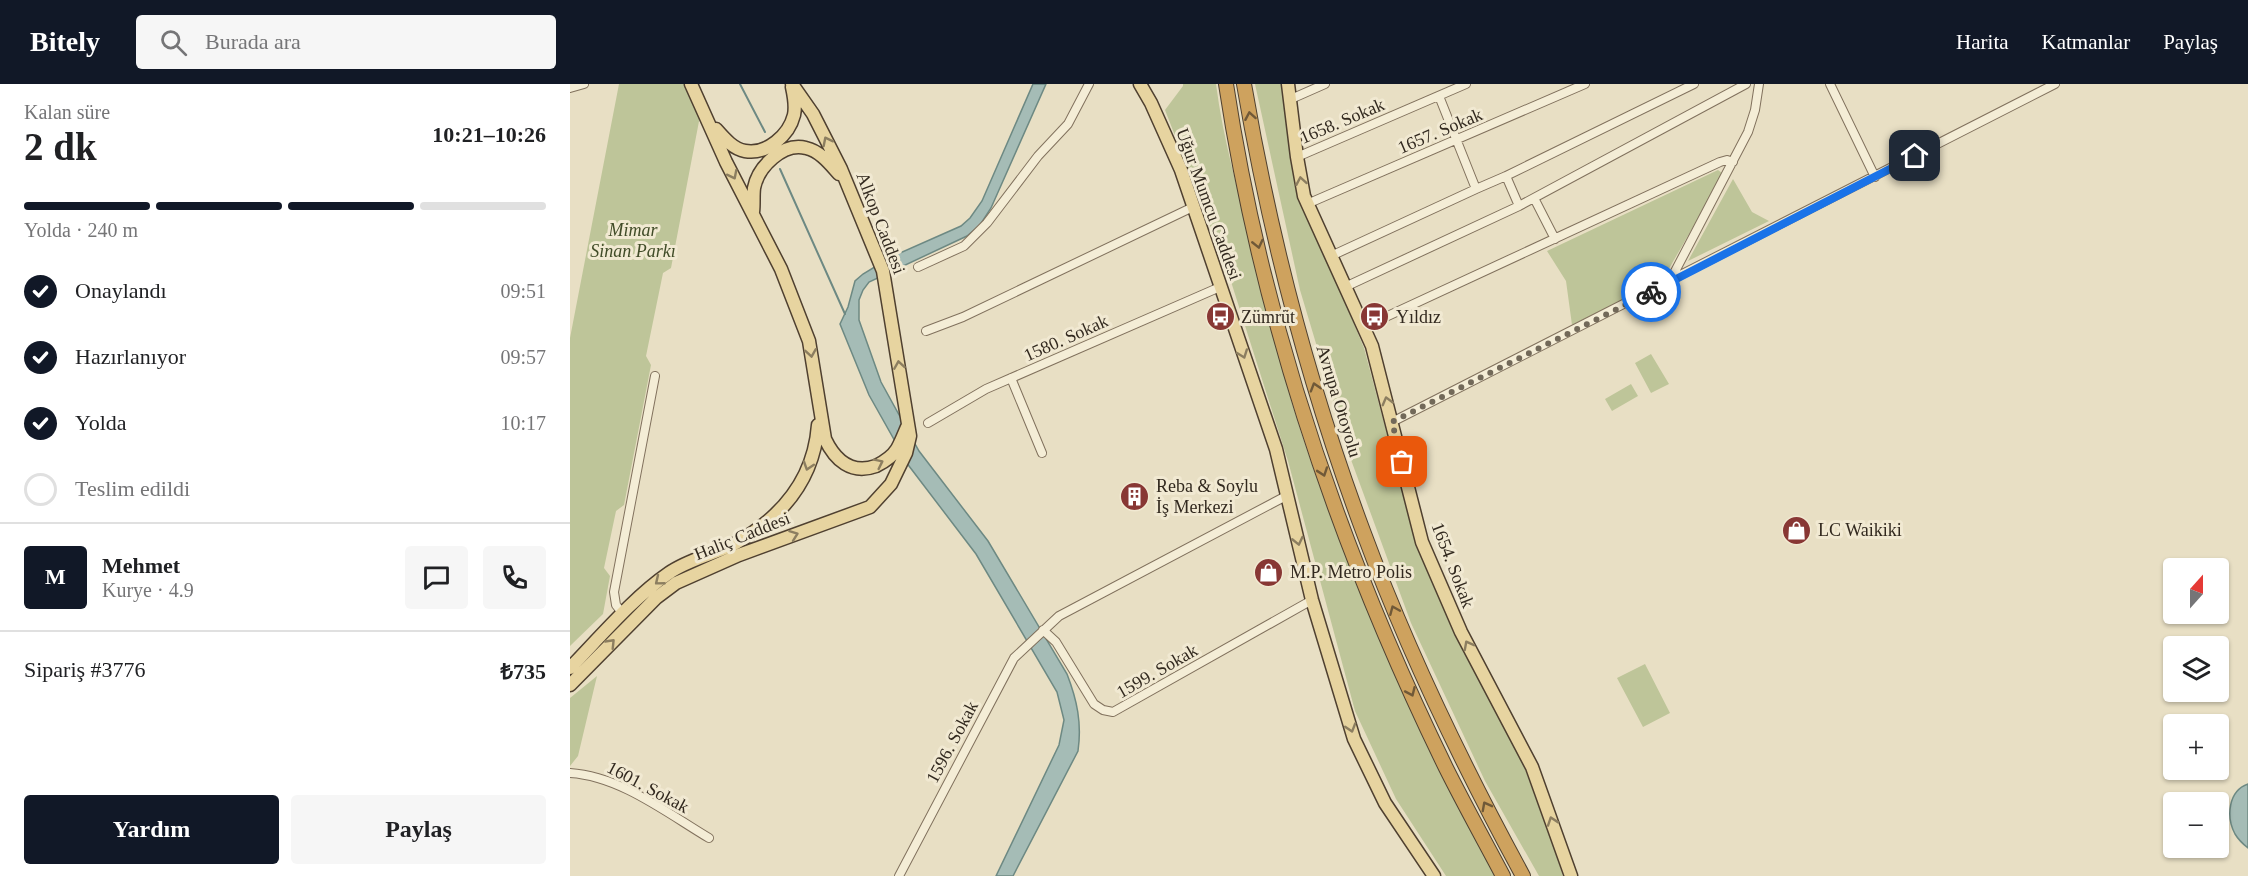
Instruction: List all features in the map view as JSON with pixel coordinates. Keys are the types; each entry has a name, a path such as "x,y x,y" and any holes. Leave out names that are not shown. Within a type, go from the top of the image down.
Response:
{"highway":[{"name":"Avrupa Otoyolu","path":"1226,84 1245,190 1266,279 1322,469 1350,546 1392,649 1447,770 1503,876"},
{"name":"Avrupa Otoyolu","path":"1244,84 1263,186 1297,327 1359,520 1426,684 1461,759 1523,876"}],"main road":[{"path":"691,84 781,269 809,341 825,439 831,453 851,468 860,469 885,462 897,449 908,423"},
{"path":"706,116 728,142 744,151 757,152 768,148 789,126 794,114 795,100 792,84"},
{"name":"Alkop Caddesi","path":"792,84 813,114 848,184 883,271 908,423"},
{"name":"Uğur Mumcu Caddesi","path":"1140,84 1181,170 1276,449 1312,600 1354,739 1384,803 1434,876"},
{"name":"1654. Sokak","path":"1288,84 1302,188 1307,204 1364,327 1377,364 1422,542 1461,632 1532,766 1571,876"},
{"path":"753,214 754,187 759,175 770,159 793,148 806,148 824,157 848,184"},
{"name":"Haliç Caddesi","path":"570,668 623,614 671,571 736,543 768,521 793,497 806,474 817,438 820,409"},
{"name":"Haliç Caddesi","path":"570,685 657,598 676,583 739,555 870,507 891,484 902,464 910,436 908,423"}],"street":[{"path":"570,88 584,84"},
{"path":"918,267 964,246 987,224 1038,156 1068,124 1089,84"},
{"path":"1291,99 1325,84"},
{"name":"1658. Sokak","path":"1297,157 1466,84"},
{"name":"1657. Sokak","path":"1307,204 1585,84"},
{"path":"1331,256 1506,176 1694,84"},
{"path":"1345,287 1519,206 1746,84"},
{"path":"1669,282 1752,124 1759,84"},
{"path":"1830,84 1875,177"},
{"path":"1392,422 2055,84"},
{"path":"1439,96 1476,189"},
{"path":"1364,327 1720,162 1726,160 1733,162"},
{"path":"1506,176 1519,206"},
{"path":"1534,198 1555,239"},
{"path":"926,331 963,317 1193,207"},
{"name":"1580. Sokak","path":"928,423 986,389 1220,287"},
{"path":"623,614 616,605 614,592 655,376"},
{"path":"1011,378 1042,453"},
{"name":"1596. Sokak","path":"899,876 1014,658 1059,616 1287,495"},
{"name":"1599. Sokak","path":"1043,630 1056,642 1094,704 1103,710 1113,712 1312,600"},
{"name":"1601. Sokak","path":"570,774 592,775 610,782 709,838"}],"green space":[{"name":"Mimar Sinan Parkı","path":"619,84 685,84 700,116 671,268 663,273 646,356 651,365 624,505 616,511 604,568 610,576 603,614 570,646 570,338"},
{"path":"1183,84 1216,84 1227,147 1275,342 1294,410 1321,489 1364,603 1413,714 1495,876 1446,876 1396,799 1355,711 1288,461 1227,269 1165,110"},
{"path":"1255,84 1282,84 1300,193 1364,348 1416,543 1472,667 1522,761 1563,876 1539,876 1485,781 1411,623 1350,457 1300,290"},
{"path":"1718,170 1723,175 1663,279 1572,325 1566,281 1547,251"},
{"path":"1733,179 1752,212 1769,221 1688,261"},
{"path":"1651,354 1669,384 1651,393 1635,363"},
{"path":"1631,384 1638,396 1612,411 1605,399"},
{"path":"1645,664 1670,713 1643,727 1617,678"},
{"path":"597,676 578,756 570,766 570,698"}],"water":[{"path":"1033,84 1046,84 991,208 980,225 967,236 869,282 859,300 859,320 881,382 919,451 988,541 1067,674 1074,693 1079,721 1078,751 1013,876 996,876 1059,745 1064,720 1057,692 976,554 909,466 869,395 840,324 848,307 855,281 863,274 891,257 961,226 970,218 982,201"},
{"path":"2248,784 2248,848 2235,834 2230,813 2236,792"}],"waterway":[{"path":"740,84 765,132"},
{"path":"780,169 845,314"}],"way so far":[{"path":"1402,462 1392,422 1651,292"}],"place":[{"name":"Zümrüt","path":"1220,317"},
{"name":"Yıldız","path":"1375,317"},
{"name":"Reba & Soylu İş Merkezi","path":"1135,496"},
{"name":"LC Waikiki","path":"1797,530"},
{"name":"M.P. Metro Polis","path":"1269,572"}],"route":[{"path":"1651,292 1915,156"}]}
